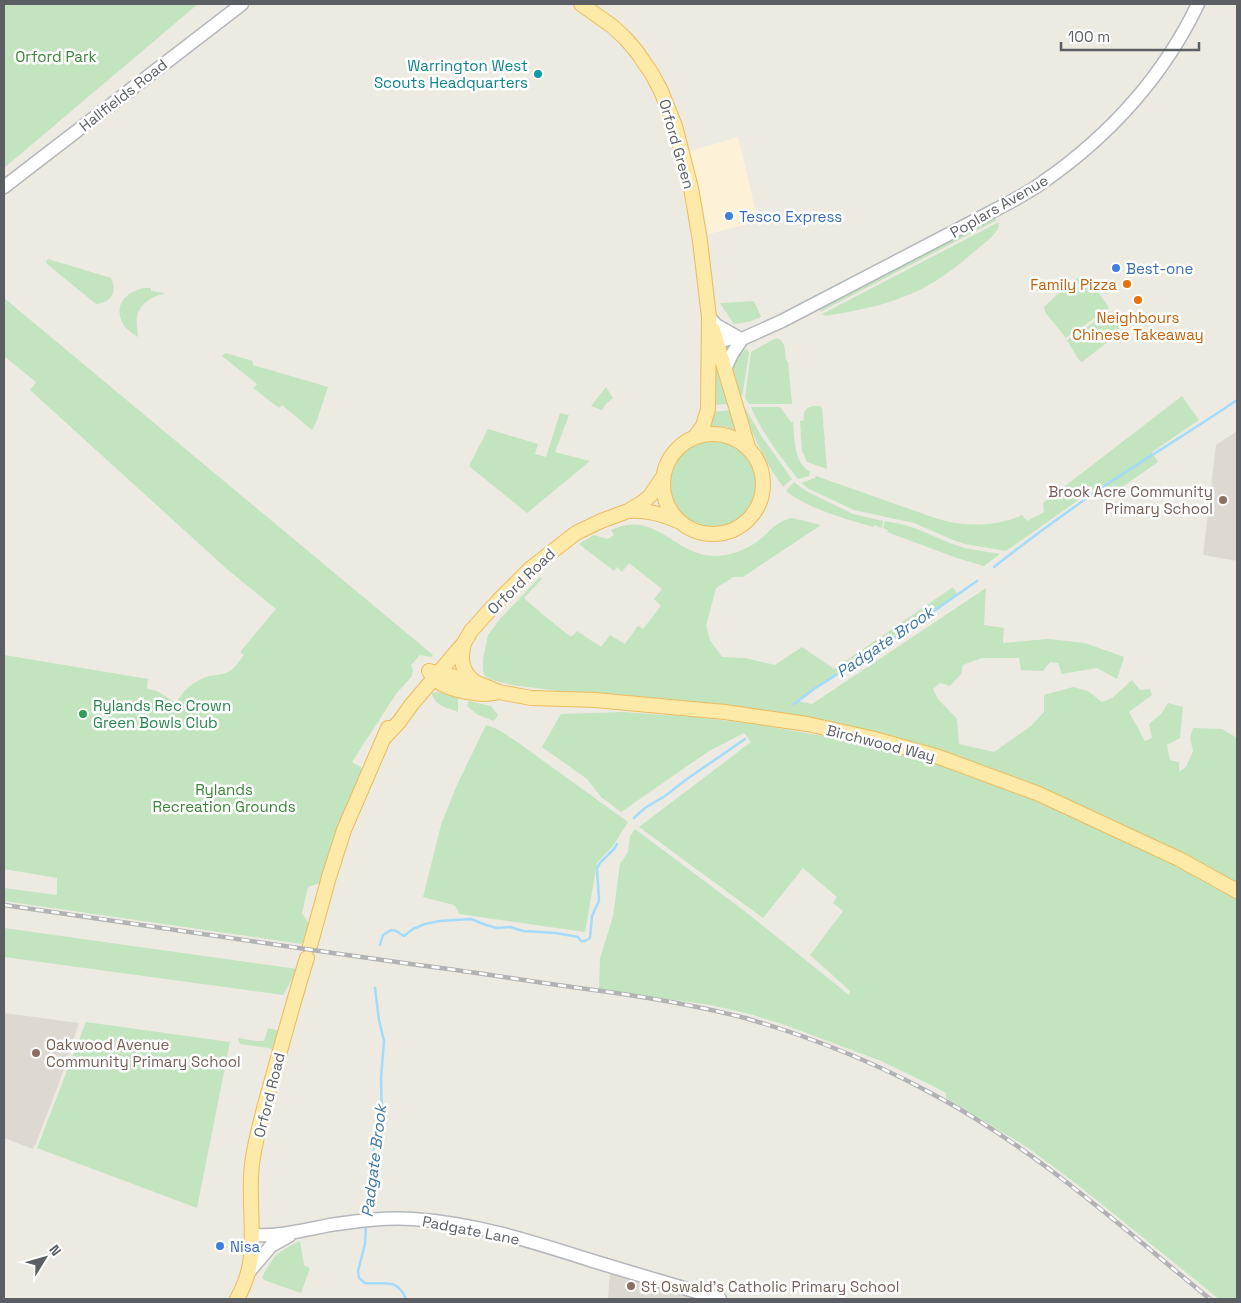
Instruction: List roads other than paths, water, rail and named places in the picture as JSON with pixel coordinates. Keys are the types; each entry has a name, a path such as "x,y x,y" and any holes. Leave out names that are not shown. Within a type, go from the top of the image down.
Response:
{"main road":[{"name":"Orford Green","path":"581,4 612,26 637,52 652,74 669,107 675,126 700,241 709,317 708,410 703,426 694,438"},
{"name":"Orford Green","path":"709,317 749,450"},
{"path":"706,435 729,437 749,450 758,465 762,475 761,495 758,505 753,514 738,528 718,534 697,532 688,528 671,512 663,489 663,477 673,454 680,446 694,438 706,435"},
{"name":"Orford Road","path":"434,674 464,643 471,631 531,568 576,534 601,521 628,511 643,502 650,496 663,477"},
{"name":"Orford Road","path":"628,511 656,513 679,521"},
{"name":"Orford Road","path":"252,1235 250,1188 252,1164 264,1107 344,830 385,737 399,722 456,640 471,631"},
{"path":"464,643 462,651 463,668 467,675 477,683"},
{"name":"Birchwood Way","path":"434,674 477,683 499,692 531,698 595,700 725,712 807,724 871,738 938,757 1039,794 1179,859 1237,891"},
{"name":"Birchwood Way","path":"434,674 448,686 482,694 499,692"},
{"path":"237,1299 248,1273 252,1235"}],"street":[{"name":"Hallfields Road","path":"4,187 242,4"},
{"name":"Poplars Avenue","path":"717,342 741,338 782,321 1017,198 1042,183 1100,138 1120,117 1169,56 1198,4"},
{"path":"709,317 716,325 741,338 725,369"},
{"path":"708,354 717,342"},
{"name":"Padgate Lane","path":"252,1235 270,1236 366,1221 414,1219 448,1222 482,1228 520,1238 720,1299"},
{"path":"248,1273 271,1246 303,1230"}],"waterway":[{"name":"Padgate Brook","path":"994,567 1097,491 1237,400"},
{"name":"Padgate Brook","path":"794,704 814,689 904,632 977,581"},
{"name":"Padgate Brook","path":"634,818 645,808 745,739"},
{"name":"Padgate Brook","path":"380,945 383,935 391,930 404,936 413,929 425,924 471,919 497,928 510,927 523,931 556,933 578,937 581,941 585,941 590,938 592,916 599,901 597,868 617,844"},
{"name":"Padgate Brook","path":"367,1217 371,1161 382,1116 381,1078 384,1041 375,988"},
{"name":"Padgate Brook","path":"366,1225 365,1244 358,1271 359,1278 365,1283 394,1285 402,1292 406,1299"}],"railway":[{"path":"4,905 641,997 725,1013 792,1033 861,1059 965,1112 1038,1161 1108,1215 1210,1299"}],"place":[{"name":"Warrington West Scouts Headquarters","path":"538,74"},
{"name":"Tesco Express","path":"729,216"},
{"name":"Best-one","path":"1116,268"},
{"name":"Family Pizza","path":"1127,284"},
{"name":"Neighbours Chinese Takeaway","path":"1138,300"},
{"name":"Brook Acre Community Primary School","path":"1223,500"},
{"name":"Rylands Rec Crown Green Bowls Club","path":"83,714"},
{"name":"Oakwood Avenue Community Primary School","path":"36,1053"},
{"name":"Nisa","path":"220,1246"},
{"name":"St Oswald's Catholic Primary School","path":"631,1286"}],"park label":[{"name":"Orford Park","path":"56,56"},
{"name":"Rylands Recreation Grounds","path":"224,798"}]}
